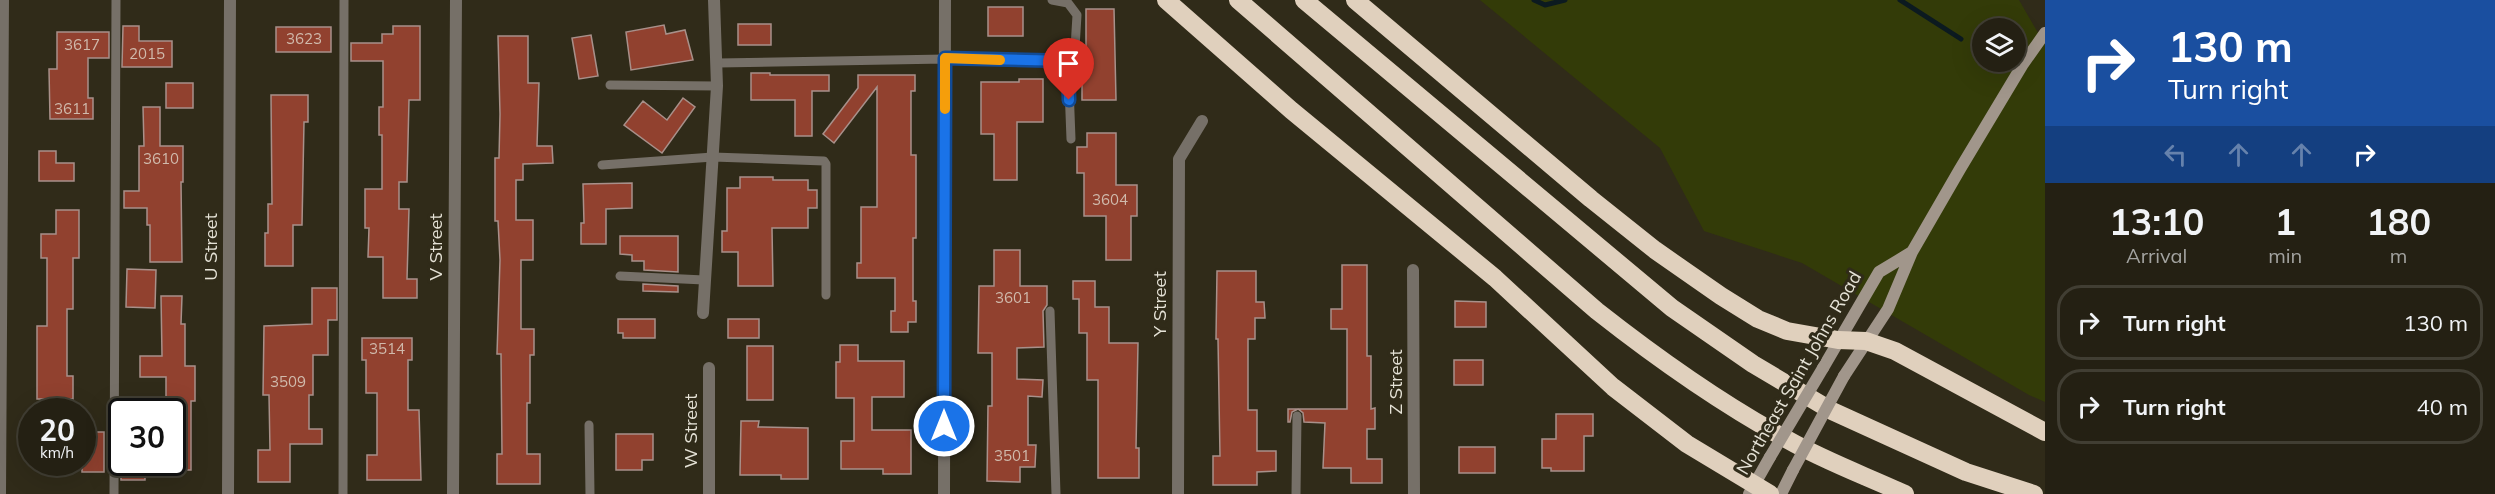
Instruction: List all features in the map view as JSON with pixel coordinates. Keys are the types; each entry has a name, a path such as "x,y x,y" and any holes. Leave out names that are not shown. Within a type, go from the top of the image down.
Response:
{"highway":[{"path":"1166,0 1291,110 1495,278 1613,387 1687,444 1758,491"},
{"path":"1238,0 1597,311 1652,354 1709,394 1790,441 1905,494"},
{"path":"1304,0 1672,308 1753,364 1832,411 1966,472 2034,494"},
{"path":"1355,0 1591,199 1686,273 1786,332 1838,340 1866,341 1895,351 2045,432"}],"main road":[{"name":"Northeast Saint Johns Road","path":"1781,494 1844,376 1887,309 1911,252 2023,64 2045,33"},
{"name":"Northeast Saint Johns Road","path":"1758,491 1770,457 1879,273 1911,252"}],"street":[{"path":"0,494 3,0"},
{"name":"U Street","path":"228,494 230,0"},
{"name":"V Street","path":"453,494 456,0"},
{"path":"703,313 718,63 714,0"},
{"path":"944,494 945,0"},
{"name":"Y Street","path":"1178,494 1179,159 1202,121"},
{"name":"Z Street","path":"1413,270 1414,494"},
{"name":"W Street","path":"709,368 709,494"}],"lane":[{"path":"114,494 116,0"},
{"path":"343,494 344,0"},
{"path":"1052,0 1068,3 1077,15 1075,48 1068,61 1071,139"},
{"path":"718,63 945,58 1068,61"},
{"path":"610,86 717,86"},
{"path":"602,165 713,157 824,161 826,164 826,295"},
{"path":"620,276 704,279"},
{"path":"1050,311 1056,494"},
{"path":"1296,494 1297,416"},
{"path":"589,425 590,494"}],"green space":[{"path":"1480,0 2019,0 2045,45 2045,402 2029,395 1802,263 1704,231 1660,148"}],"building":[{"path":"988,7 1023,7 1023,36 988,36"},
{"path":"1086,9 1114,9 1116,100 1082,100 1082,64 1086,64"},
{"path":"738,24 771,24 771,45 738,45"},
{"path":"664,25 666,34 685,30 693,60 631,70 626,32"},
{"path":"123,26 139,26 139,41 172,41 172,67 122,67"},
{"path":"393,26 420,26 420,100 409,100 407,182 399,182 399,209 409,209 407,279 417,279 417,298 383,298 383,257 368,257 369,228 365,228 365,189 382,189 382,135 379,135 379,107 383,107 383,61 351,61 351,43 382,43 382,34 393,34"},
{"path":"276,27 331,27 331,52 276,52"},
{"path":"57,32 109,32 109,58 88,58 88,98 93,98 93,119 50,119 49,69 57,69"},
{"path":"591,35 598,76 579,79 572,38"},
{"path":"498,36 528,36 528,83 539,83 537,146 552,146 553,163 523,164 523,180 516,180 516,220 533,220 533,260 521,260 521,329 534,329 534,355 530,355 530,403 527,403 527,454 540,454 540,484 497,484 497,454 502,454 501,354 497,354 500,260 498,221 495,221 495,158 499,158 500,114"},
{"path":"751,73 829,75 829,91 812,91 812,136 795,136 795,100 751,100"},
{"path":"858,75 915,75 915,91 911,91 911,155 916,155 913,301 916,301 916,322 908,322 908,332 891,332 891,311 895,311 895,278 857,278 857,263 861,263 861,207 877,207 877,87 834,143 823,134 858,88"},
{"path":"1019,79 1043,79 1043,122 1017,122 1017,180 994,180 994,134 981,134 981,82 1019,82"},
{"path":"166,83 193,83 193,108 166,108"},
{"path":"271,95 308,95 308,122 304,122 302,225 293,225 293,266 265,266 268,204 272,204"},
{"path":"683,98 695,107 662,153 624,125 643,101 667,120"},
{"path":"143,107 160,107 160,146 183,146 182,262 150,262 150,225 147,225 147,208 124,208 124,191 139,191 139,146 144,146"},
{"path":"1087,133 1116,133 1116,185 1137,185 1137,216 1131,216 1131,260 1106,260 1106,216 1084,216 1084,173 1077,173 1077,147 1087,147"},
{"path":"39,151 56,151 56,163 74,163 74,181 39,181"},
{"path":"740,177 808,180 808,190 817,190 817,208 808,208 808,228 772,228 773,286 738,286 738,252 722,252 722,231 727,231 727,188 740,188"},
{"path":"632,183 632,208 606,209 606,244 581,244 581,223 584,223 583,184"},
{"path":"56,210 79,210 79,258 73,258 73,309 67,309 67,376 73,376 73,398 37,398 37,326 47,326 47,258 41,258 41,234 56,234"},
{"path":"620,236 678,236 678,272 644,270 644,261 632,261 632,255 620,254"},
{"path":"994,250 1020,250 1020,286 1047,286 1047,305 1043,311 1044,347 1017,348 1017,379 1043,380 1042,397 1028,396 1028,445 1036,445 1035,467 1020,467 1020,482 987,481 988,406 992,406 992,353 978,353 979,286 994,286"},
{"path":"1342,265 1367,265 1367,356 1371,356 1371,409 1375,408 1375,429 1367,429 1367,459 1382,459 1382,483 1351,483 1351,468 1323,468 1325,423 1304,422 1303,413 1298,409 1347,409 1347,329 1331,329 1331,309 1342,309"},
{"path":"127,269 156,270 155,308 126,307"},
{"path":"1217,271 1256,271 1256,302 1264,302 1265,318 1255,318 1255,339 1248,339 1248,410 1257,410 1257,451 1276,451 1276,471 1257,472 1257,485 1213,485 1213,456 1220,456 1218,339 1216,339"},
{"path":"1073,281 1095,281 1095,307 1109,307 1109,343 1138,343 1136,448 1139,448 1139,478 1098,478 1098,380 1087,380 1087,333 1079,333 1079,299 1073,299"},
{"path":"643,284 678,286 678,292 643,291"},
{"path":"312,288 337,288 337,320 328,320 328,355 313,355 313,395 309,395 309,429 322,429 322,444 290,444 290,482 258,482 258,450 270,450 269,395 263,395 264,326 312,324"},
{"path":"161,296 182,296 181,324 185,324 185,366 195,366 195,401 191,401 191,470 186,470 186,398 166,398 166,377 140,377 140,356 162,356"},
{"path":"1455,301 1486,302 1486,327 1455,327"},
{"path":"618,319 655,319 655,338 623,338 623,333 618,333"},
{"path":"728,319 759,319 759,338 728,338"},
{"path":"362,338 412,338 412,360 408,360 408,410 419,410 421,480 367,480 367,455 377,455 377,393 366,393 366,360 362,360"},
{"path":"840,345 858,345 858,361 904,361 904,397 872,397 872,430 911,430 911,474 883,474 883,469 841,469 841,441 854,441 854,398 836,398 836,362 840,362"},
{"path":"747,346 773,346 773,400 747,400"},
{"path":"1454,360 1483,360 1483,385 1454,385"},
{"path":"1288,409 1298,409 1292,412 1290,422 1288,422"},
{"path":"1556,414 1593,414 1593,436 1584,436 1584,471 1551,471 1551,468 1542,468 1542,439 1556,439"},
{"path":"741,421 759,421 758,427 808,428 808,479 781,479 781,475 740,475"},
{"path":"96,432 104,432 104,472 96,472"},
{"path":"616,434 653,434 653,460 642,460 642,470 616,470"},
{"path":"1459,447 1495,447 1495,473 1459,473"},
{"path":"121,476 145,476 145,480 121,480"}],"waterway":[{"path":"1534,0 1545,5 1565,0"},
{"path":"1900,0 1961,39"}],"slow traffic":[{"path":"945,109 945,58 1000,60"}],"route":[{"path":"944,426 945,58 1068,61 1069,100"}]}
